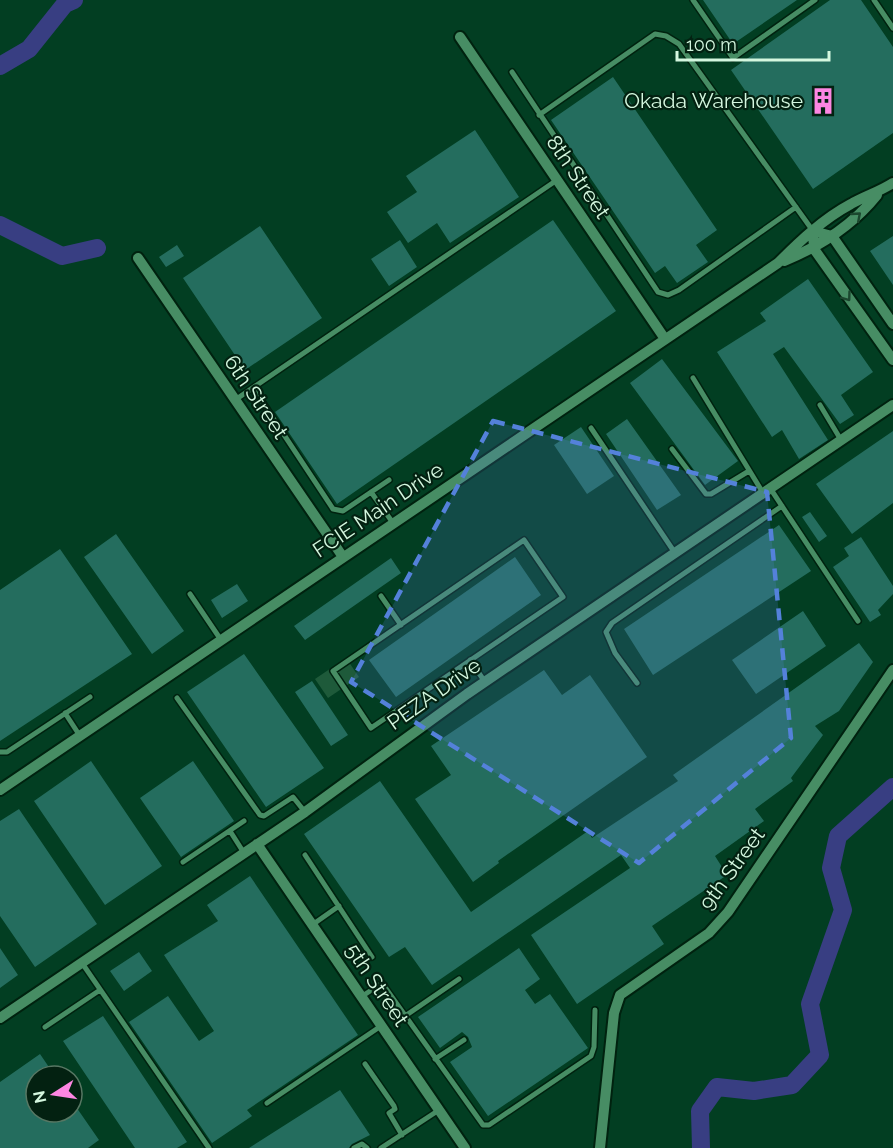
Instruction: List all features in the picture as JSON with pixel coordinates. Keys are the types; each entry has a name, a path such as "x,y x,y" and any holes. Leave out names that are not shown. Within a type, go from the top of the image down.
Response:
{"street":[{"name":"8th Street","path":"460,37 665,339"},
{"name":"FCIE Main Drive","path":"0,790 778,263 813,231 851,203 878,193 893,183"},
{"name":"FCIE Main Drive","path":"778,263 814,249 861,215 878,193"},
{"path":"893,324 832,236 813,231 814,249 893,360"},
{"name":"6th Street","path":"138,258 343,557"},
{"name":"PEZA Drive","path":"0,1018 305,812 485,682 893,405"},
{"name":"9th Street","path":"600,1148 614,1013 620,995 708,933 728,912 893,670"},
{"name":"5th Street","path":"257,844 465,1148"}],"lane":[{"path":"693,0 733,58 815,0"},
{"path":"874,0 893,28"},
{"path":"539,115 655,34 666,36 679,44 813,231"},
{"path":"512,72 658,292 668,295 679,290 796,207"},
{"path":"235,400 557,180"},
{"path":"693,378 749,471 782,506 858,621"},
{"path":"253,388 333,509 343,511 389,480"},
{"path":"820,405 842,440"},
{"path":"591,428 675,553"},
{"path":"672,449 706,494 711,494 749,471"},
{"path":"372,492 393,523"},
{"path":"637,683 609,642 606,632 612,623 782,506"},
{"path":"524,540 563,597 470,660 371,728 333,671 524,540"},
{"path":"190,594 221,640"},
{"path":"381,596 401,625"},
{"path":"470,660 485,682"},
{"path":"0,752 7,752 90,697"},
{"path":"177,698 260,815 264,816 293,797 305,812"},
{"path":"65,713 80,735"},
{"path":"183,862 244,821"},
{"path":"230,831 244,853"},
{"path":"306,855 372,957"},
{"path":"312,924 339,906"},
{"path":"82,963 209,1148"},
{"path":"405,1016 459,979"},
{"path":"361,997 382,983 478,1121 489,1125 591,1056 594,1047 595,1010"},
{"path":"45,1027 100,990"},
{"path":"267,1103 381,1026"},
{"path":"435,1059 464,1040"},
{"path":"365,1064 394,1106 395,1109 389,1113 389,1118 402,1134"},
{"path":"381,1148 439,1110"},
{"path":"354,1148 362,1144 367,1148"}],"highlighted area":[{"path":"493,421 767,492 791,738 639,863 351,682"}],"green space":[{"path":"346,658 359,677 328,698 315,679"}],"building":[{"path":"703,0 797,0 733,44"},
{"name":"Okada Warehouse","path":"830,0 861,0 893,47 893,133 813,189 731,70"},
{"path":"613,77 717,230 696,245 708,262 677,283 665,266 655,273 551,120"},
{"path":"475,130 519,197 450,243 437,223 408,243 387,212 417,192 406,176"},
{"path":"553,220 616,311 337,504 275,412"},
{"path":"260,226 322,318 245,370 183,278"},
{"path":"893,236 893,285 870,251"},
{"path":"400,240 417,267 389,286 371,259"},
{"path":"177,245 184,256 166,267 159,257"},
{"path":"808,279 873,372 841,395 854,415 840,424 784,347 773,354 828,440 799,459 782,430 772,437 717,352 766,321 760,313"},
{"path":"662,359 738,461 705,485 630,383"},
{"path":"627,419 681,495 657,510 606,434"},
{"path":"581,427 614,476 587,494 554,445"},
{"path":"893,431 893,503 852,534 816,484"},
{"path":"810,512 827,536 819,542 802,517"},
{"path":"779,525 811,571 653,675 624,629"},
{"path":"116,534 184,631 152,654 84,557"},
{"path":"861,537 893,586 893,594 878,610 881,615 870,622 833,567 849,556 844,548"},
{"path":"60,549 132,654 0,741 0,590"},
{"path":"515,557 541,595 396,697 369,660"},
{"path":"391,558 401,573 305,640 294,626"},
{"path":"237,584 248,601 222,618 211,600"},
{"path":"803,611 826,646 756,694 732,660"},
{"path":"859,643 873,662 839,711 815,726 823,735 791,778 793,781 755,809 764,821 715,856 727,875 652,926 664,944 577,1004 531,935 630,868 621,855 432,985 405,947 389,957 304,834 380,781 471,912 588,831 592,838 678,781 673,775"},
{"path":"244,654 324,768 266,807 187,692"},
{"path":"544,670 562,695 590,675 647,757 498,861 499,863 473,882 415,799 451,775 431,746"},
{"path":"312,681 348,735 331,746 295,692"},
{"path":"91,761 162,866 105,905 34,801"},
{"path":"193,761 234,821 181,857 140,798"},
{"path":"19,809 97,924 35,967 0,916 0,821"},
{"path":"250,876 358,1035 247,1110 252,1116 212,1143 129,1022 168,996 199,1041 214,1031 164,955 218,921 207,905"},
{"path":"0,948 18,975 0,988"},
{"path":"519,948 540,979 525,990 535,1004 550,994 588,1048 488,1116 450,1062 472,1047 468,1037 462,1032 440,1048 418,1017"},
{"path":"139,952 152,971 124,991 110,971"},
{"path":"103,1016 187,1142 177,1148 135,1148 84,1072 84,1064 78,1064 63,1041"},
{"path":"40,1054 47,1064 26,1064"},
{"path":"24,1065 24,1124 84,1124 84,1118 99,1140 88,1148 0,1148 0,1082"},
{"path":"340,1090 370,1135 352,1144 349,1148 249,1148"}],"waterway":[{"path":"0,66 29,49 65,4 74,0"},
{"path":"0,225 62,256 97,248"},
{"path":"701,1148 700,1111 717,1087 754,1091 792,1085 820,1055 810,1004 843,910 831,868 838,836 893,787"}],"place":[{"name":"Okada Warehouse","path":"823,101"}]}
